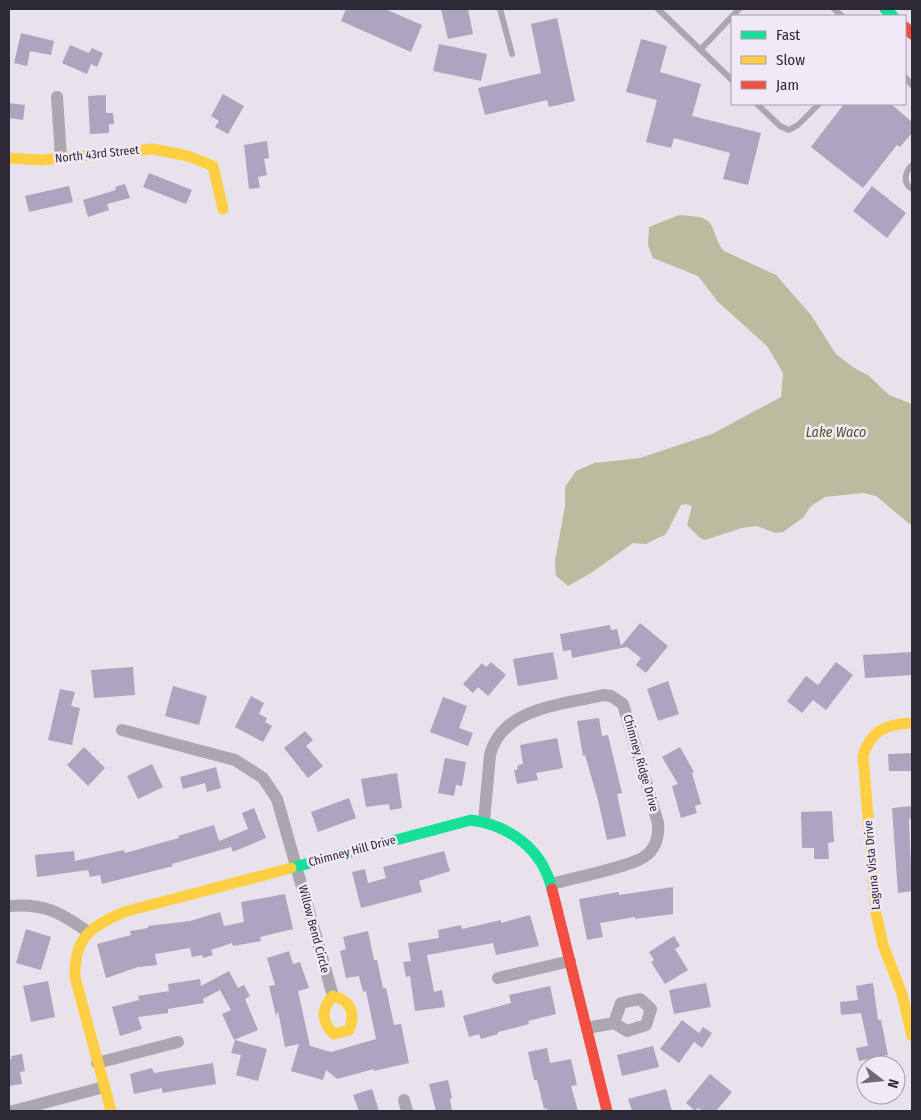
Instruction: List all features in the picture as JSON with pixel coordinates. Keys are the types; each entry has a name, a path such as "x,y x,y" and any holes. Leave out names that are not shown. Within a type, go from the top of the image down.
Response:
{"street":[{"path":"57,97 61,158"},
{"name":"North 43rd Street","path":"9,158 22,160 61,158 153,149 188,156 213,166 223,209"},
{"name":"Chimney Ridge Drive","path":"484,821 492,748 504,729 513,721 529,713 603,695 611,696 623,704 658,823 657,841 649,852 636,861 552,884"},
{"name":"Laguna Vista Drive","path":"912,723 896,723 879,730 866,744 863,756 876,913 883,945 907,992 912,1036"},
{"name":"Willow Bend Circle","path":"122,730 234,760 253,770 267,783 278,799 332,996"},
{"name":"Chimney Hill Drive","path":"111,1111 73,978 78,948 88,932 97,924 116,914 471,820 484,821 499,826 525,842 544,866 552,884 607,1111"},
{"path":"9,906 23,905 49,908 60,913 88,932"},
{"path":"498,978 570,961"},
{"path":"586,1028 614,1023"},
{"path":"98,1063 178,1042"},
{"path":"13,1111 104,1087"}],"lane":[{"path":"500,9 512,54"},
{"path":"658,9 731,79"},
{"path":"701,49 731,17"},
{"path":"758,105 780,126 789,130 798,125 818,105"},
{"path":"911,166 905,179 909,188 912,189"}],"water":[{"name":"Lake Waco","path":"679,215 700,217 707,220 724,251 776,275 811,315 836,354 854,368 868,375 889,395 912,404 912,526 876,496 863,493 825,497 810,507 804,517 783,532 775,533 757,526 742,528 705,540 700,538 687,525 692,506 686,504 681,505 666,534 646,544 633,543 591,573 568,586 556,576 555,561 565,506 565,487 576,471 594,463 640,458 712,434 781,397 783,373 767,346 718,302 698,276 653,258 648,245 649,227"}],"building":[{"path":"346,9 385,9 422,25 411,52 341,21"},
{"path":"441,9 468,9 473,34 448,39"},
{"path":"557,18 575,101 549,107 547,100 485,115 478,88 541,73 531,24"},
{"path":"21,33 54,41 51,55 30,51 27,66 14,63"},
{"path":"641,39 667,46 660,72 701,84 692,116 761,133 748,185 723,179 730,153 674,138 671,148 646,142 657,100 626,92"},
{"path":"439,44 487,54 481,81 433,71"},
{"path":"70,45 89,53 92,48 103,53 97,67 91,64 87,74 62,63"},
{"path":"223,94 244,106 228,134 215,127 219,121 211,116"},
{"path":"106,95 106,113 113,113 114,124 109,124 109,133 90,134 88,96"},
{"path":"9,103 25,105 23,120 9,118"},
{"path":"843,105 892,105 912,122 912,133 900,147 897,145 863,188 811,147"},
{"path":"267,141 269,158 264,159 267,175 258,177 260,188 249,189 244,145"},
{"path":"149,173 192,190 186,204 143,187"},
{"path":"125,184 130,198 107,204 109,210 88,217 83,200 116,190 115,187"},
{"path":"69,186 73,202 29,212 25,196"},
{"path":"872,186 906,213 887,238 853,211"},
{"path":"640,623 668,646 646,673 636,665 641,658 627,647 572,658 571,650 563,651 560,634 610,625 611,630 617,629 621,646"},
{"path":"553,652 558,679 518,686 513,659"},
{"path":"912,652 912,675 865,678 863,655"},
{"path":"491,662 506,675 488,696 478,687 473,693 463,684 482,663 486,667"},
{"path":"836,662 853,675 826,710 813,700 802,713 787,701 806,676 818,685"},
{"path":"133,667 135,695 94,698 91,670"},
{"path":"668,681 679,714 658,721 647,689"},
{"path":"173,686 207,696 199,725 165,716"},
{"path":"60,689 75,692 71,706 80,708 72,745 48,740"},
{"path":"251,696 264,703 259,714 267,718 265,722 272,726 263,742 235,727"},
{"path":"443,697 467,706 459,728 473,733 468,746 430,732"},
{"path":"599,718 602,736 608,735 622,793 617,794 626,836 607,840 598,800 585,755 583,756 577,721"},
{"path":"305,731 313,740 306,746 323,766 308,778 284,748"},
{"path":"557,738 563,768 536,773 538,780 517,784 514,770 517,770 518,765 523,764 520,745"},
{"path":"84,747 105,768 88,786 67,765"},
{"path":"680,747 694,772 692,773 701,804 695,806 697,813 681,818 672,786 678,784 662,757"},
{"path":"912,753 912,771 889,771 888,754"},
{"path":"445,758 466,762 462,786 456,785 454,796 438,793"},
{"path":"152,764 163,787 138,799 127,776"},
{"path":"216,767 221,788 207,792 205,783 183,789 180,777"},
{"path":"397,773 402,808 390,810 389,804 366,807 361,779"},
{"path":"349,798 356,818 318,832 311,812"},
{"path":"912,806 912,818 909,819 912,891 898,893 892,808"},
{"path":"254,808 266,838 233,852 231,847 172,864 173,866 102,884 100,875 90,877 88,870 37,877 35,855 74,851 75,861 124,850 125,853 179,838 178,836 214,825 219,841 248,829 242,813"},
{"path":"832,811 834,842 828,843 829,859 814,859 814,848 802,848 801,812"},
{"path":"444,851 450,871 419,881 422,892 361,908 352,872 365,869 368,883 386,878 383,867"},
{"path":"673,887 673,914 635,919 635,917 600,923 603,937 587,940 579,899 619,892 619,895"},
{"path":"285,894 293,929 260,937 261,941 233,946 232,943 211,950 213,955 203,958 202,955 192,957 190,948 155,954 157,965 138,967 106,978 97,944 131,935 130,931 148,928 148,926 190,921 220,912 224,926 244,922 241,902"},
{"path":"530,915 539,946 496,955 493,943 427,955 434,992 442,990 445,1007 415,1011 410,976 406,977 403,962 411,961 408,943 439,938 438,930 461,925 462,929 501,920 501,923"},
{"path":"26,929 51,937 41,970 16,963"},
{"path":"368,931 374,960 377,960 383,988 386,988 394,1025 401,1024 409,1063 374,1071 374,1069 337,1079 326,1070 323,1080 291,1071 299,1044 285,1047 278,1011 276,1016 269,986 275,985 267,958 289,951 293,964 300,962 309,988 298,991 310,1046 331,1052 376,1039 366,991 363,992 359,976 346,978 340,951 346,949 343,937"},
{"path":"674,936 680,946 675,949 688,970 665,984 651,962 654,960 649,952"},
{"path":"229,971 238,988 244,985 250,996 245,999 258,1030 234,1040 222,1014 231,1010 220,990 203,999 204,1003 168,1009 168,1013 138,1017 142,1029 120,1036 112,1007 139,1000 138,996 169,991 168,984 200,979 201,986"},
{"path":"48,981 55,1017 31,1022 23,986"},
{"path":"706,983 711,1007 674,1014 669,990"},
{"path":"873,983 878,1020 881,1020 888,1055 858,1055 856,1048 868,1046 861,1013 841,1015 840,1002 858,1000 856,986"},
{"path":"550,986 556,1014 528,1021 529,1024 498,1032 498,1034 481,1039 479,1034 469,1037 463,1016 511,1003 509,995"},
{"path":"682,1020 699,1033 703,1027 712,1033 702,1048 694,1042 679,1063 660,1049"},
{"path":"235,1040 267,1049 258,1081 236,1075 241,1055 231,1053"},
{"path":"653,1046 659,1067 622,1076 617,1055"},
{"path":"547,1048 550,1063 571,1059 577,1085 571,1086 578,1111 547,1111 547,1108 544,1109 537,1080 534,1080 528,1052"},
{"path":"22,1054 25,1071 20,1072 22,1084 9,1086 9,1059 12,1059 11,1056"},
{"path":"213,1063 216,1084 162,1093 162,1088 134,1094 130,1074 152,1068 154,1073"},
{"path":"710,1074 732,1092 716,1111 703,1111 698,1108 695,1111 686,1103"},
{"path":"448,1080 452,1098 450,1099 452,1111 436,1111 429,1084"},
{"path":"372,1089 379,1111 359,1111 353,1095"},
{"path":"666,1089 672,1111 632,1111 628,1099"}],"traffic: fast":[{"path":"885,9 892,15"},
{"path":"291,868 471,820 499,828 523,842 541,862 552,889"}],"traffic: slow":[{"path":"9,158 42,160 153,149 188,156 213,166 223,209"},
{"path":"912,723 887,727 875,734 866,747 863,756 876,913 883,945 902,994 912,1036"},
{"path":"111,1111 75,977 77,952 86,936 102,923 124,912 291,868"},
{"path":"333,996 348,1004 352,1013 349,1030 334,1034 327,1025 324,1015 326,1005 333,996"}],"traffic: jam":[{"path":"906,28 912,34"},
{"path":"552,889 607,1111"}]}
